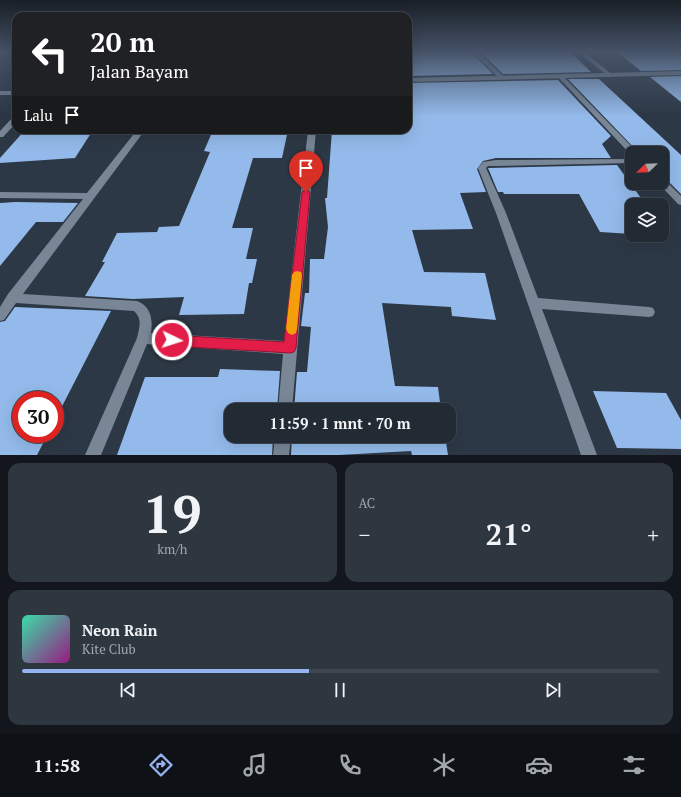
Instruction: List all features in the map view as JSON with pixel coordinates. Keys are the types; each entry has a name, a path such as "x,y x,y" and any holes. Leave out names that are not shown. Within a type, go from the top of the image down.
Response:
{"street":[{"path":"498,73 502,77"},
{"path":"412,80 673,73"},
{"path":"560,76 627,146"},
{"path":"0,93 12,93"},
{"path":"0,135 12,123"},
{"path":"0,316 12,298 137,134"},
{"path":"286,403 312,134"},
{"path":"589,455 501,213 482,168 486,164 496,163 625,161"},
{"path":"669,189 681,202"},
{"path":"0,195 90,196"},
{"path":"12,298 138,306 144,311 147,319 143,338 93,455"},
{"path":"534,303 649,312"},
{"path":"143,338 290,348"},
{"path":"281,455 282,443"}],"building":[{"path":"412,73 493,74 412,76"},
{"path":"502,73 537,73 503,74"},
{"path":"681,76 681,102 650,77"},
{"path":"568,79 599,79 681,155 681,194 669,182 669,146 632,146"},
{"path":"558,80 611,136 602,144 611,158 496,158 483,161 477,169 486,192 460,193 473,229 412,230 424,272 485,273 496,320 452,316 451,307 382,303 395,386 438,387 440,403 295,403 297,372 307,372 311,327 301,326 305,293 309,293 310,259 324,259 328,227 325,198 327,198 332,134 412,134 412,83"},
{"path":"21,134 90,134 75,158 0,163 0,158"},
{"path":"211,134 287,134 282,158 253,158 232,228 253,228 246,259 257,259 252,283 249,283 244,314 179,315 184,297 133,299 85,296 105,262 102,262 117,233 157,232 159,227 179,226 210,152 204,151"},
{"path":"617,165 625,176 625,190 635,190 641,198 625,198 625,234 600,232 579,194 504,194 503,192 498,192 488,168"},
{"path":"0,203 78,203 63,222 36,222 0,266"},
{"path":"15,307 111,311 64,402 64,391 12,391 12,443 43,443 37,455 0,455 0,322 5,321"},
{"path":"220,369 280,371 278,403 224,403 224,443 273,443 272,455 117,455 145,377 218,377"},
{"path":"593,391 666,393 681,420 681,449 617,448"},
{"path":"292,443 446,443 448,455 412,455 411,451 339,455 291,455"}],"slow traffic":[{"path":"292,329 297,275"}],"route":[{"path":"172,340 290,348 306,192"}]}
